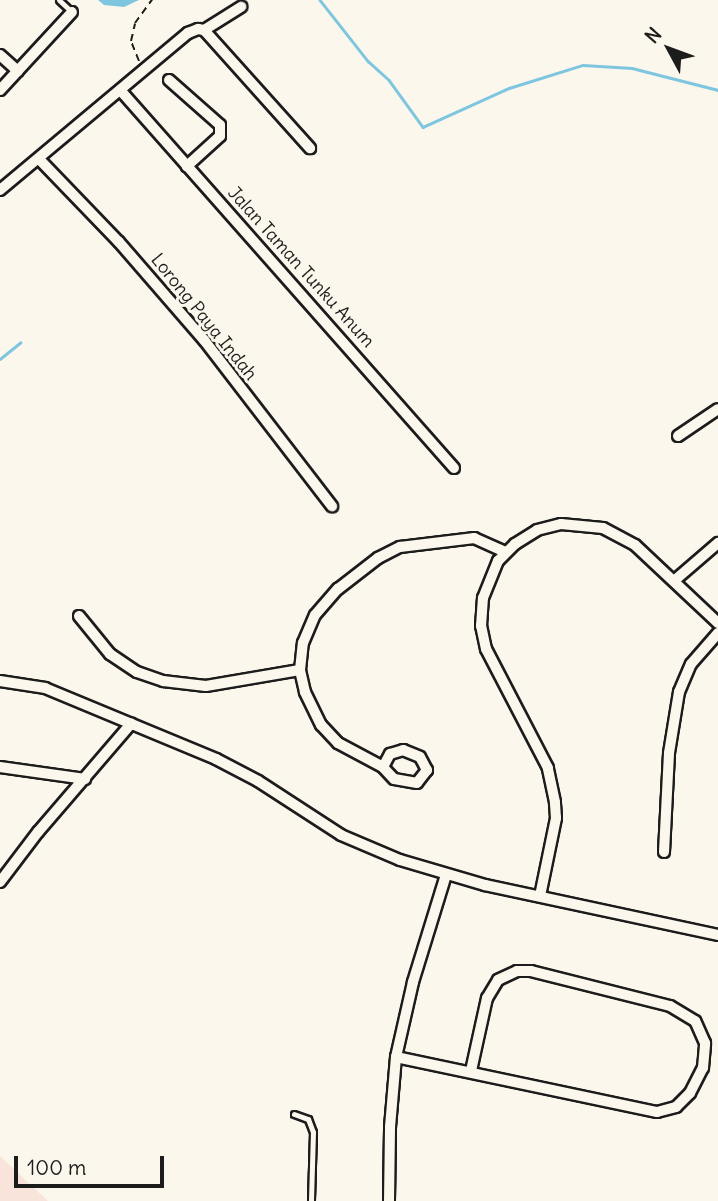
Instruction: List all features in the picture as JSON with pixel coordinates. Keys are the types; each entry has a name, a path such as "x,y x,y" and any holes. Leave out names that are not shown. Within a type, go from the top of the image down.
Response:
{"street":[{"path":"204,30 241,7"},
{"path":"0,90 72,12"},
{"path":"0,190 188,33 198,29 204,30 310,148"},
{"path":"0,55 18,71"},
{"path":"169,80 213,115 220,125 220,136 187,166"},
{"name":"Jalan Taman Tunku Anum","path":"121,91 454,468"},
{"name":"Lorong Paya Indah","path":"39,159 119,242 204,340 332,506"},
{"path":"678,436 718,409"},
{"path":"540,896 556,818 551,777 529,728 490,662 481,626 486,586 505,552 537,530 561,524 585,524 625,538 675,580 718,624"},
{"path":"383,767 352,753 326,732 309,703 300,670 307,630 322,606 338,589 384,555 407,546 470,537 505,552"},
{"path":"675,580 718,543"},
{"path":"79,616 110,654 136,672 163,681 206,686 300,670"},
{"path":"664,852 669,753 676,702 687,671 718,633"},
{"path":"0,681 45,688 233,767 352,840 446,875 718,935"},
{"path":"0,882 38,832 131,724"},
{"path":"0,767 85,779"},
{"path":"389,1201 390,1127 396,1057 413,982 446,875"},
{"path":"396,1057 471,1071 640,1110 668,1111 682,1102 697,1084 703,1068 705,1043 695,1021 670,1006 531,971 517,971 498,980 487,998 471,1071"}],"lane":[{"path":"59,0 72,12"},
{"path":"294,1114 308,1119 313,1132 312,1201"}],"path":[{"path":"145,71 131,41 135,23 152,0"}],"shaded area":[{"path":"0,1156 48,1201 0,1201"}],"water":[{"path":"98,0 139,0 124,7 104,5"}],"waterway":[{"path":"320,0 368,61 389,80 423,127 509,88 583,65 632,68 718,90"},
{"path":"0,359 20,343"}]}
